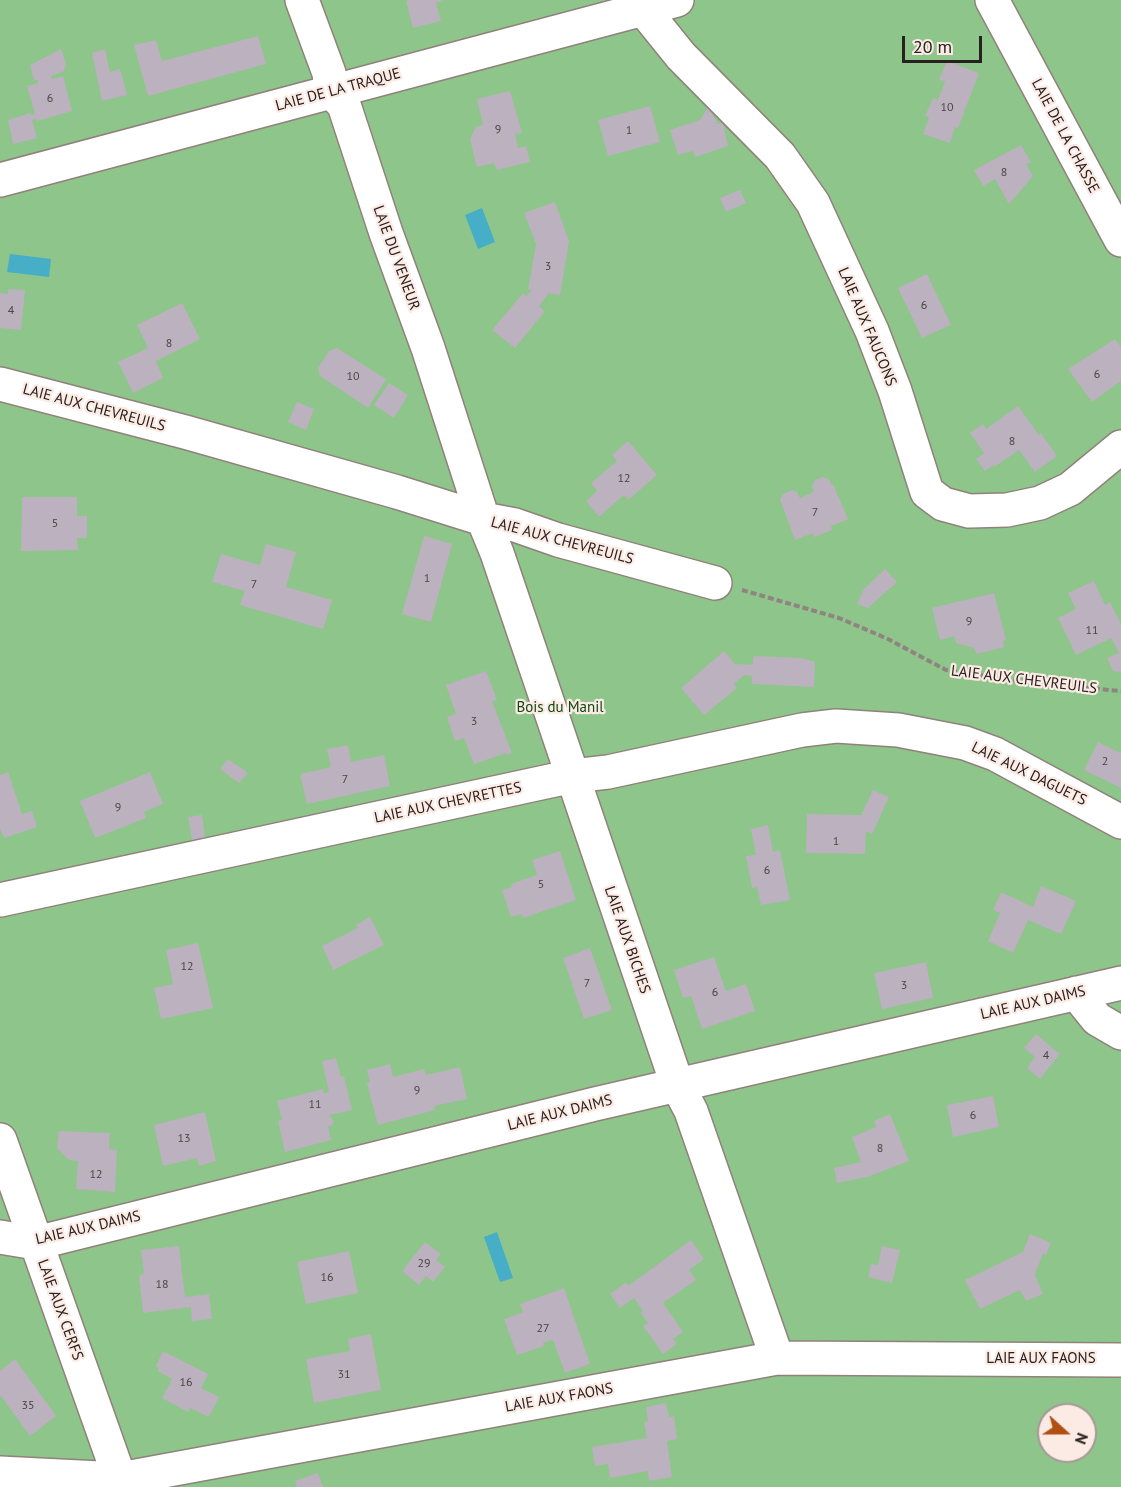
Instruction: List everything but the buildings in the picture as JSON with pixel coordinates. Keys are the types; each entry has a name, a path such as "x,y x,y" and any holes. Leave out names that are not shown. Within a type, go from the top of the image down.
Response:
{"street":[{"name":"LAIE DU VENEUR","path":"302,0 329,73 332,91 344,105 386,234 428,348 483,519"},
{"name":"LAIE DE LA TRAQUE","path":"0,180 677,0"},
{"name":"LAIE DE LA CHASSE","path":"992,0 1121,240"},
{"name":"LAIE AUX FAUCONS","path":"642,9 681,56 780,156 813,203 872,331 895,391 927,492 943,504 969,511 1006,510 1040,503 1070,489 1121,447"},
{"name":"LAIE AUX CHEVREUILS","path":"0,384 185,432 397,492 483,519 515,525 558,540 716,583"},
{"name":"LAIE AUX BICHES","path":"483,519 677,1084 691,1111 777,1358"},
{"name":"LAIE AUX CHEVRETTES","path":"0,900 573,776 608,772 802,730 836,726 898,730"},
{"name":"LAIE AUX DAGUETS","path":"898,730 965,743 995,754 1121,822"},
{"name":"LAIE AUX DAIMS","path":"0,1238 36,1243 677,1084 1121,983"},
{"path":"1076,993 1097,1019 1121,1033"},
{"name":"LAIE AUX CERFS","path":"0,1140 120,1479"},
{"name":"LAIE AUX FAONS","path":"0,1473 120,1479 777,1358 1121,1360"}],"path":[{"name":"LAIE AUX CHEVREUILS","path":"716,583 839,618 888,639 946,670 1032,683 1121,691"}],"green space":[{"name":"Bois du Manil","path":"0,0 1121,0 1121,1487 0,1487"}],"water":[{"path":"482,208 495,242 478,249 465,215"},
{"path":"10,254 51,259 49,277 7,272"},
{"path":"497,1232 513,1278 500,1282 484,1237"}]}
